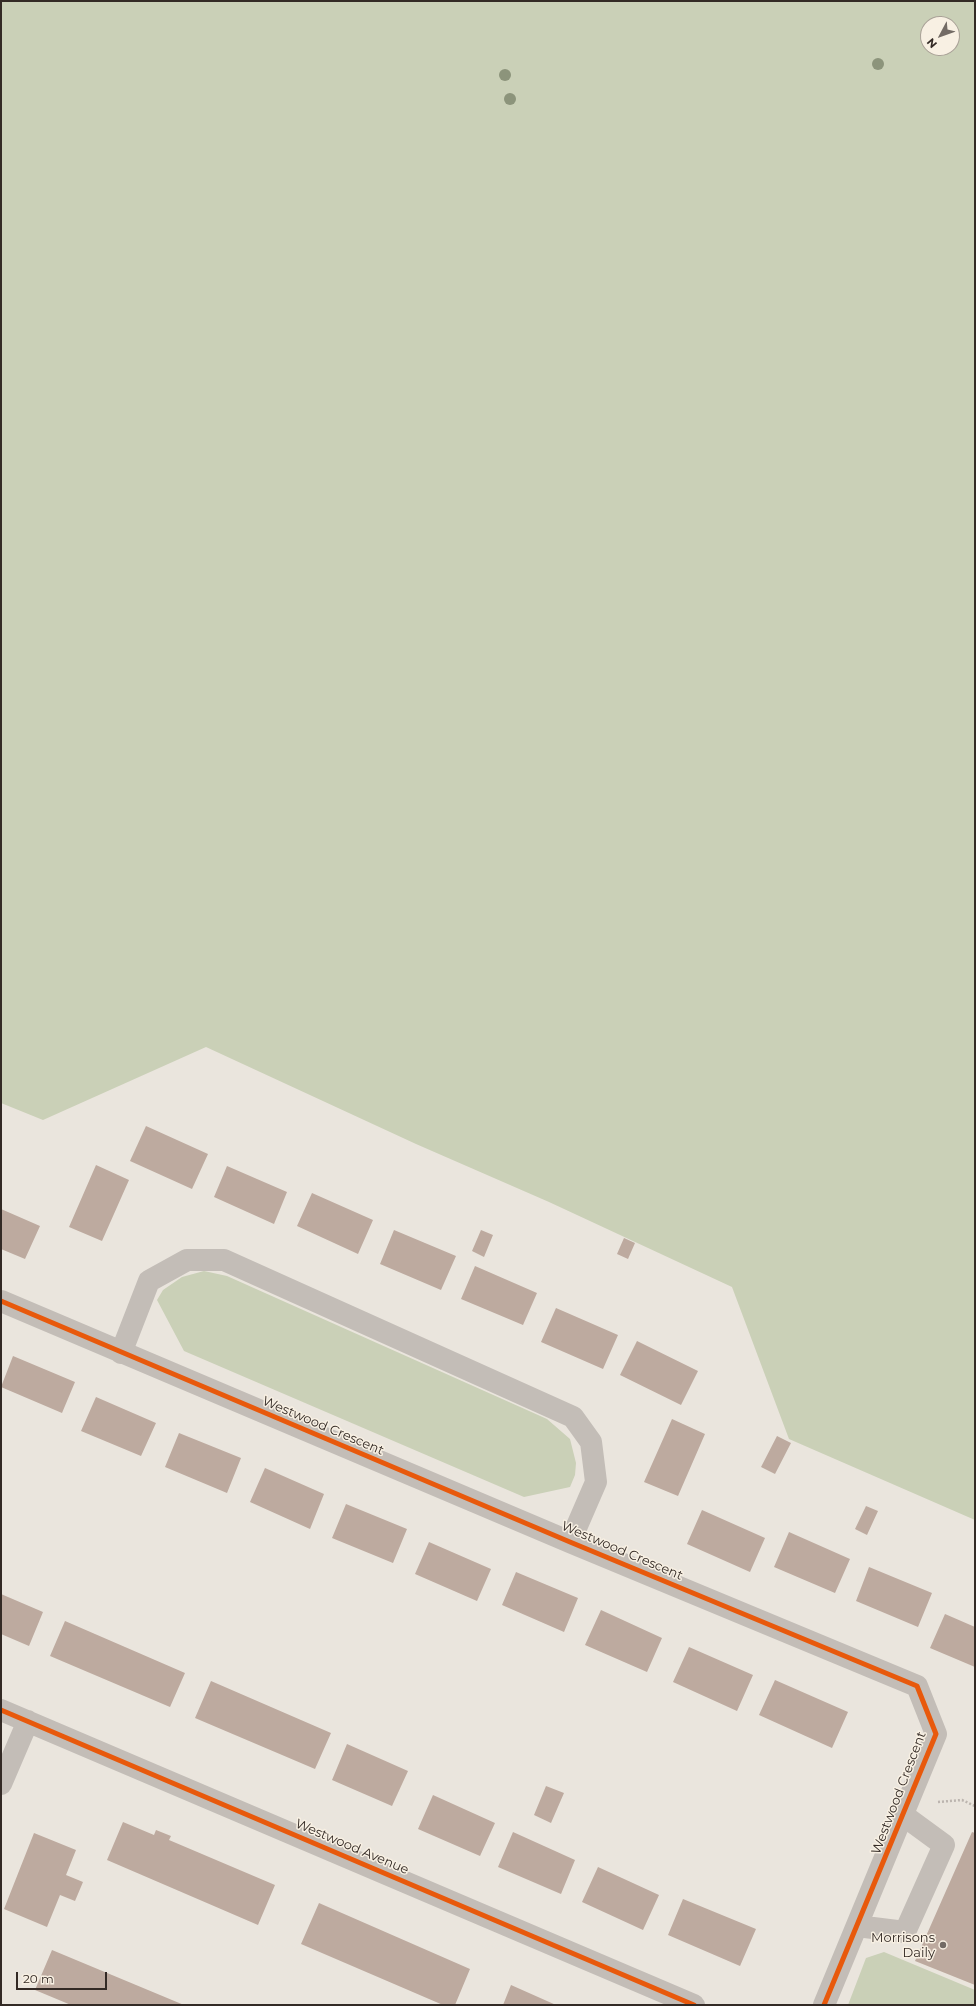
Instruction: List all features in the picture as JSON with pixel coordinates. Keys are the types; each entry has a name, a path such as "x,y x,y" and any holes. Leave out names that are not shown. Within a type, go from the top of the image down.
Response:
{"street":[{"name":"Westwood Crescent","path":"121,1353 149,1281 187,1260 224,1260 573,1417 592,1442 596,1482 570,1542"},
{"name":"Westwood Crescent","path":"1,1301 570,1542 917,1686 936,1734 824,2005"},
{"name":"Westwood Avenue","path":"1,1710 694,2005"},
{"path":"1,1784 28,1721"},
{"path":"857,1926 905,1932 944,1845 905,1810"}],"path":[{"path":"905,1810 962,1800 975,1806"}],"green space":[{"path":"1,1 975,1 975,1520 789,1439 732,1287 549,1202 416,1144 206,1047 43,1120 1,1103"},
{"path":"204,1271 227,1276 547,1419 570,1439 576,1463 575,1475 570,1487 524,1497 184,1351 157,1300 163,1290 182,1277"},
{"path":"884,1952 975,1990 975,2005 848,2005 866,1958"}],"building":[{"path":"146,1126 208,1154 192,1189 130,1161"},
{"path":"96,1165 129,1180 102,1241 69,1227"},
{"path":"227,1166 287,1192 274,1224 214,1197"},
{"path":"312,1193 373,1220 358,1254 297,1226"},
{"path":"1,1209 40,1226 25,1259 1,1249"},
{"path":"394,1230 456,1256 441,1290 380,1264"},
{"path":"481,1230 493,1235 484,1257 472,1251"},
{"path":"624,1238 635,1243 628,1259 617,1254"},
{"path":"475,1266 537,1293 523,1325 461,1299"},
{"path":"556,1308 618,1335 603,1369 541,1342"},
{"path":"637,1341 698,1371 681,1405 620,1375"},
{"path":"13,1356 75,1382 62,1413 1,1387"},
{"path":"96,1397 156,1423 141,1456 81,1431"},
{"path":"672,1419 705,1434 678,1496 644,1482"},
{"path":"179,1433 241,1458 227,1493 165,1467"},
{"path":"777,1436 791,1443 775,1474 761,1467"},
{"path":"265,1468 324,1494 310,1529 250,1502"},
{"path":"346,1504 407,1529 393,1563 332,1538"},
{"path":"866,1506 878,1511 867,1535 855,1529"},
{"path":"702,1510 765,1538 750,1572 687,1544"},
{"path":"789,1532 850,1559 835,1593 774,1567"},
{"path":"429,1542 491,1569 477,1601 415,1574"},
{"path":"869,1567 932,1593 918,1627 856,1601"},
{"path":"516,1572 578,1598 564,1632 502,1605"},
{"path":"1,1594 43,1612 29,1646 1,1634"},
{"path":"601,1610 662,1638 647,1672 585,1645"},
{"path":"945,1614 975,1627 975,1667 930,1648"},
{"path":"65,1621 185,1673 170,1707 50,1656"},
{"path":"689,1647 753,1675 737,1711 673,1682"},
{"path":"775,1680 848,1712 832,1748 759,1715"},
{"path":"211,1681 331,1733 315,1769 195,1718"},
{"path":"347,1744 408,1771 392,1806 332,1780"},
{"path":"546,1786 564,1793 551,1823 534,1815"},
{"path":"433,1795 495,1823 480,1856 418,1829"},
{"path":"123,1822 154,1835 156,1830 171,1836 169,1840 275,1885 258,1925 107,1860"},
{"path":"513,1832 575,1860 561,1894 498,1867"},
{"path":"972,1832 975,1833 975,1985 915,1961"},
{"path":"34,1833 76,1850 66,1875 83,1882 75,1901 60,1895 47,1927 4,1909"},
{"path":"598,1867 659,1895 643,1930 582,1902"},
{"path":"683,1899 756,1929 740,1966 668,1935"},
{"path":"319,1903 470,1969 455,2005 443,2005 301,1944"},
{"path":"52,1950 184,2005 71,2005 35,1990"},
{"path":"511,1985 556,2005 503,2005"}],"cycle path":[{"path":"1,1301 570,1542 917,1686 936,1734 824,2005"},
{"path":"1,1710 694,2005"}],"place":[{"name":"Morrisons Daily","path":"943,1945"}]}
